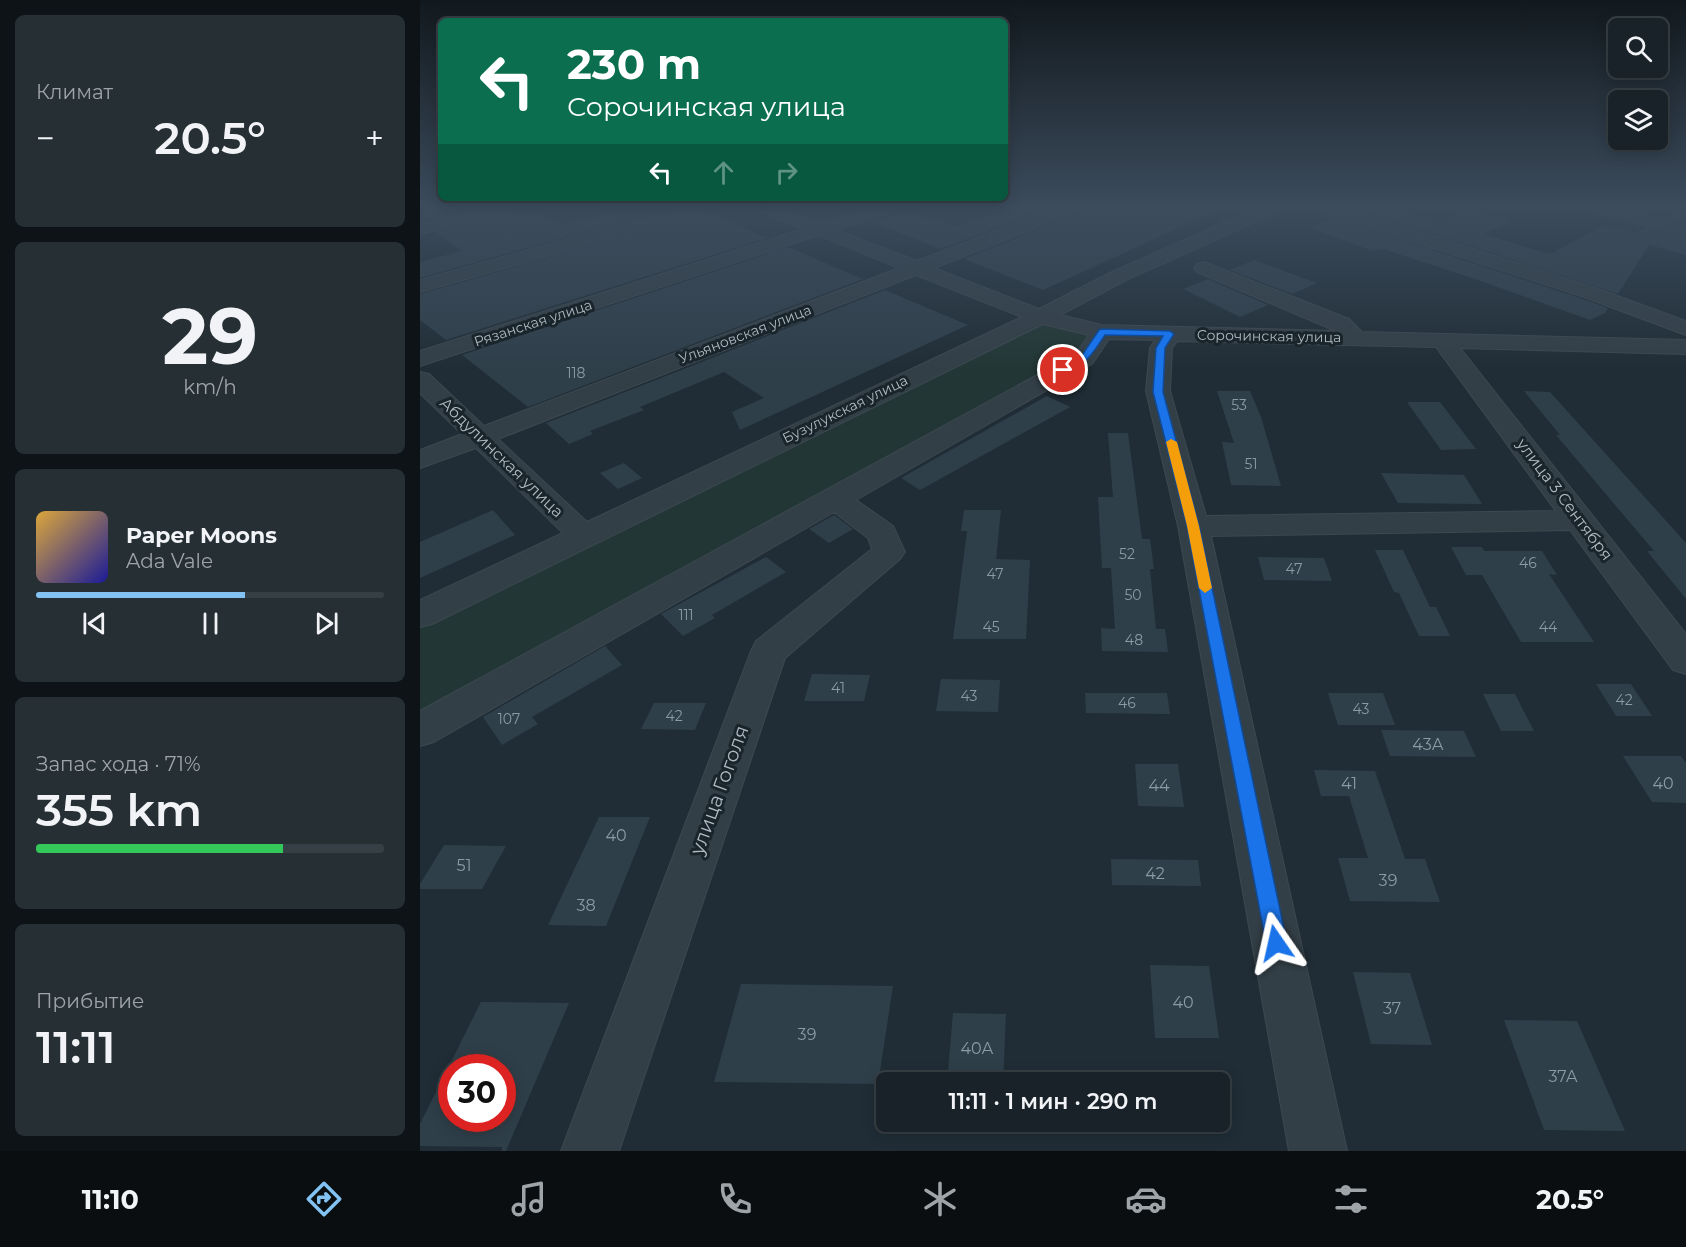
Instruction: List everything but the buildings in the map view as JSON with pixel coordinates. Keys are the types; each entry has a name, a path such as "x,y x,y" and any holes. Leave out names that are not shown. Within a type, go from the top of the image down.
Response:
{"street":[{"path":"420,286 507,262"},
{"name":"Рязанская улица","path":"420,359 721,262"},
{"name":"Сорочинская улица","path":"899,262 1040,317 1102,332 1686,347"},
{"name":"Ульяновская улица","path":"420,460 931,262"},
{"name":"Бузулукская улица","path":"420,615 1151,262"},
{"path":"1494,262 1591,293 1686,328"},
{"path":"1204,268 1341,324 1355,337"},
{"path":"420,730 1084,359 1102,332"},
{"path":"1170,334 1161,348 1158,392 1193,526 1318,1151"},
{"name":"улица 3 Сентября","path":"1442,340 1686,660"},
{"name":"Абдулинская улица","path":"420,380 482,436 584,536"},
{"name":"улица Гоголя","path":"590,1151 769,651 890,552 882,533 834,498"},
{"path":"1193,526 1581,520"}],"green space":[{"path":"1035,324 1082,330 1089,334 1083,351 420,719 420,628"}],"slow traffic":[{"path":"1171,442 1193,526 1205,588"}],"route":[{"path":"1063,370 1084,359 1102,332 1170,334 1161,348 1158,392 1193,526 1276,943"}]}
